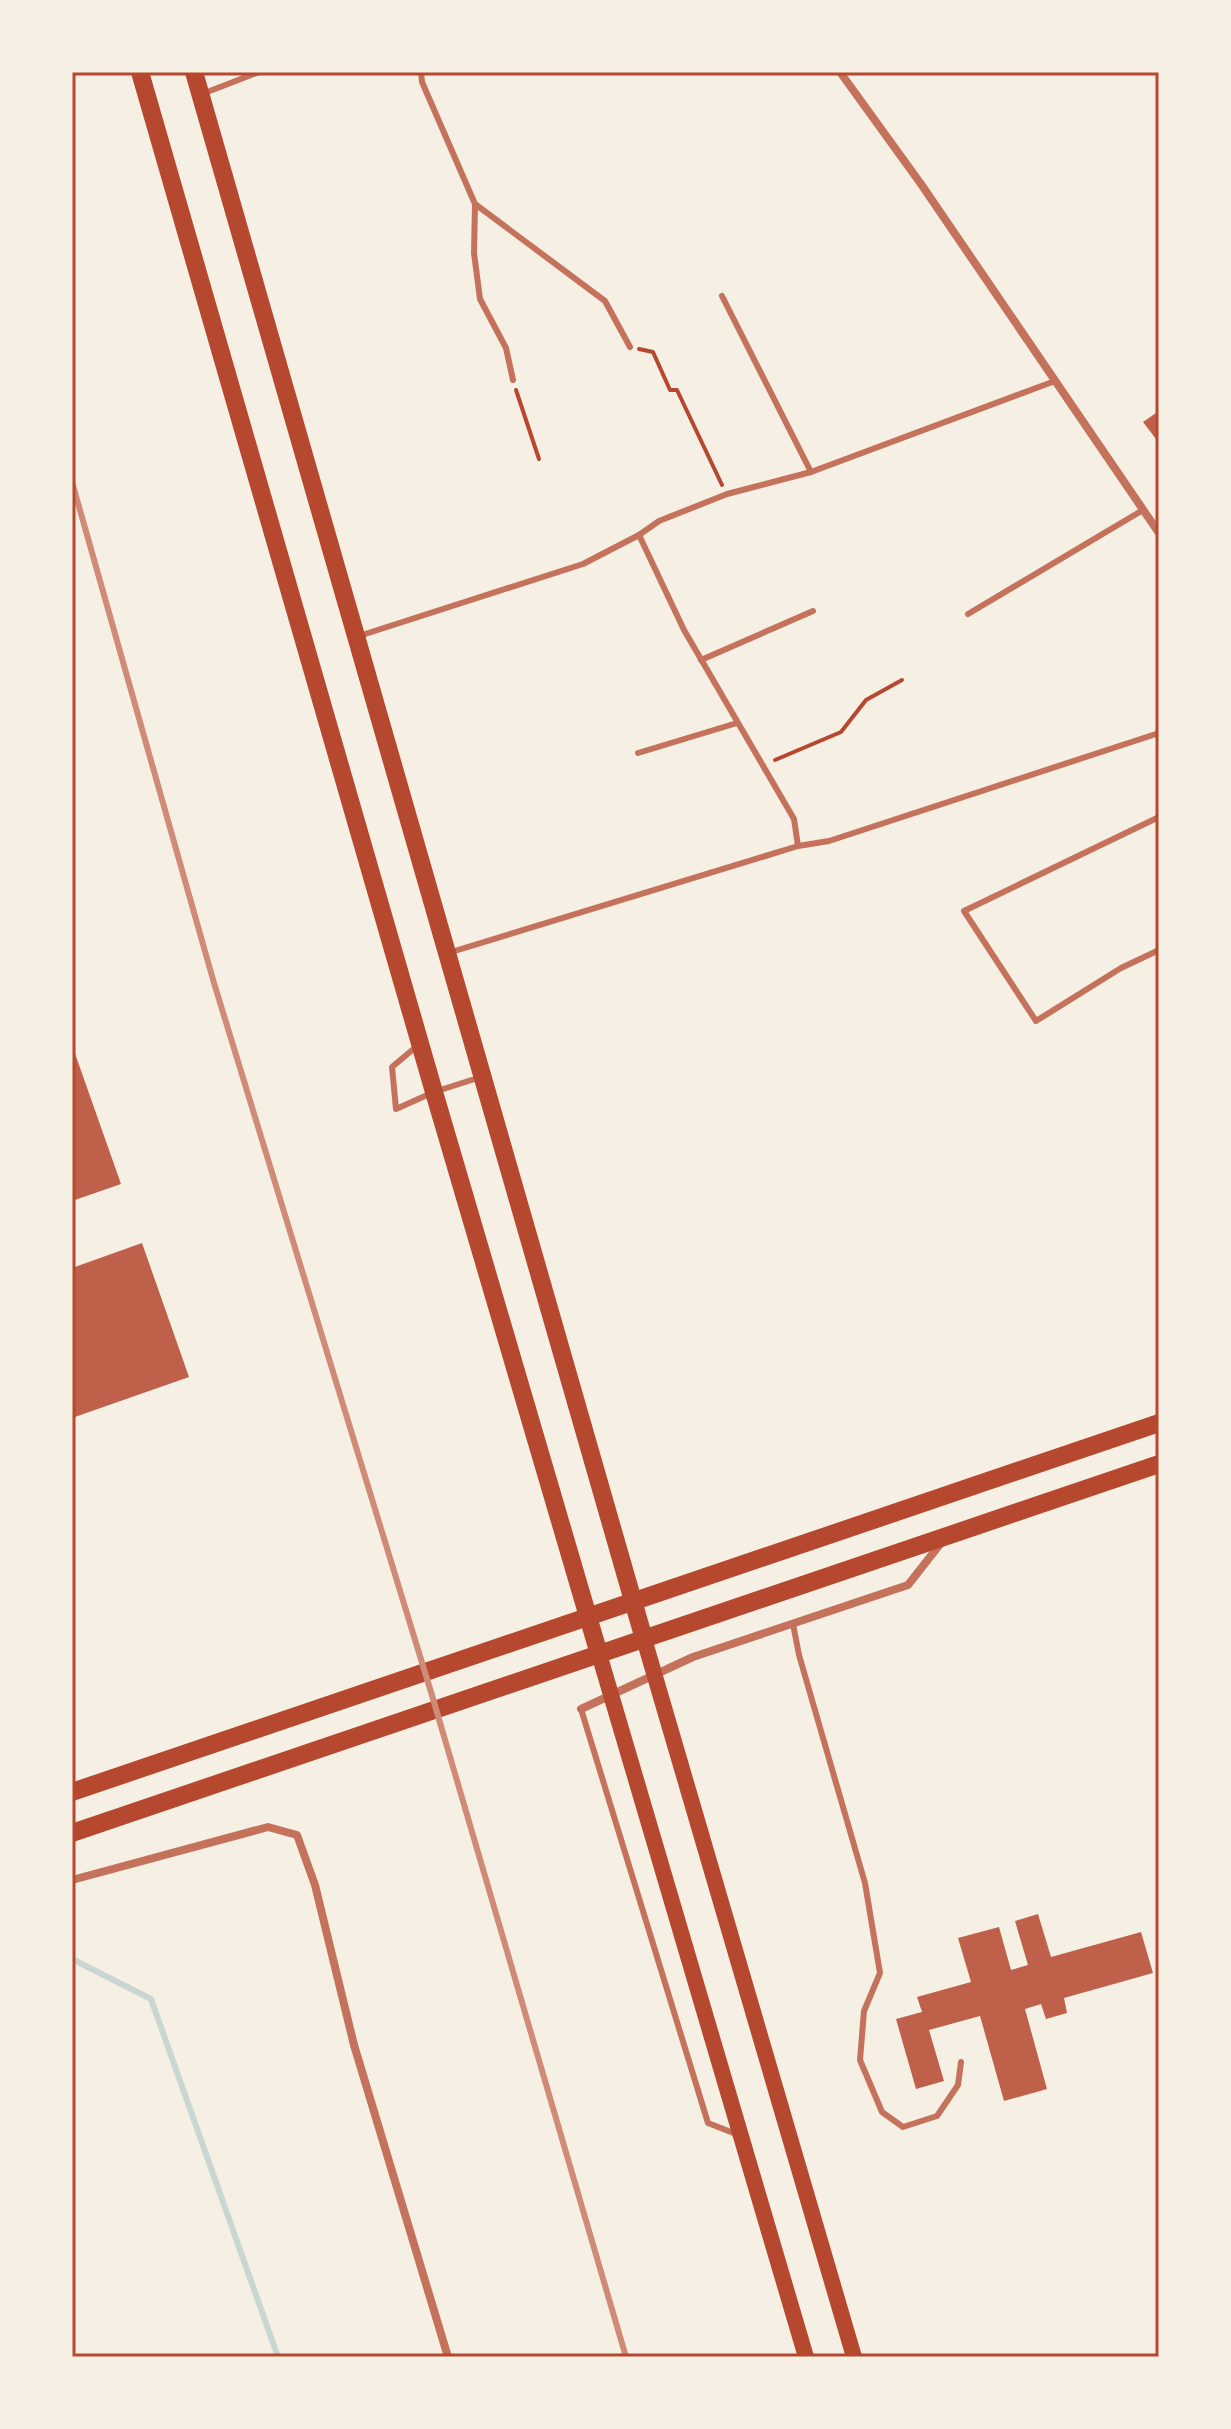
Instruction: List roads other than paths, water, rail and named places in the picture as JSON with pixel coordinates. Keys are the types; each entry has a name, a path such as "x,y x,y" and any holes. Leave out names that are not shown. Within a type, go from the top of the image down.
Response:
{"main road":[{"path":"140,72 420,1044 806,2357"},
{"path":"194,72 481,1077 854,2357"},
{"path":"72,1792 1159,1423"},
{"path":"72,1833 474,1696 646,1645 945,1536 1159,1464"}],"street":[{"path":"840,72 921,184 1159,533"},
{"path":"581,1709 693,1657 908,1585 945,1536"},
{"path":"72,1880 268,1827 297,1835 315,1885 354,2045 448,2357"}],"lane":[{"path":"200,94 259,72"},
{"path":"421,72 444,137 475,204 474,253 480,299 506,348 513,380"},
{"path":"475,204 605,301 630,347"},
{"path":"722,296 811,472"},
{"path":"355,637 583,564 659,521 727,494 811,472 1055,381"},
{"path":"968,614 1143,510"},
{"path":"639,535 684,630 794,819 798,846"},
{"path":"701,660 813,611"},
{"path":"638,753 737,723"},
{"path":"446,954 798,846 829,841 1159,733"},
{"path":"1159,817 964,911 1036,1021 1121,968 1159,950"},
{"path":"420,1044 392,1067 396,1109 434,1092 481,1077"},
{"path":"793,1624 799,1655 865,1883 880,1973 864,2011 860,2060 882,2112 903,2127 937,2116 958,2085 961,2062"},
{"path":"581,1709 708,2123 740,2136"}],"waterway":[{"path":"72,1959 151,1999 278,2357"}],"railway":[{"path":"72,482 214,983 431,1692 626,2357"}]}
